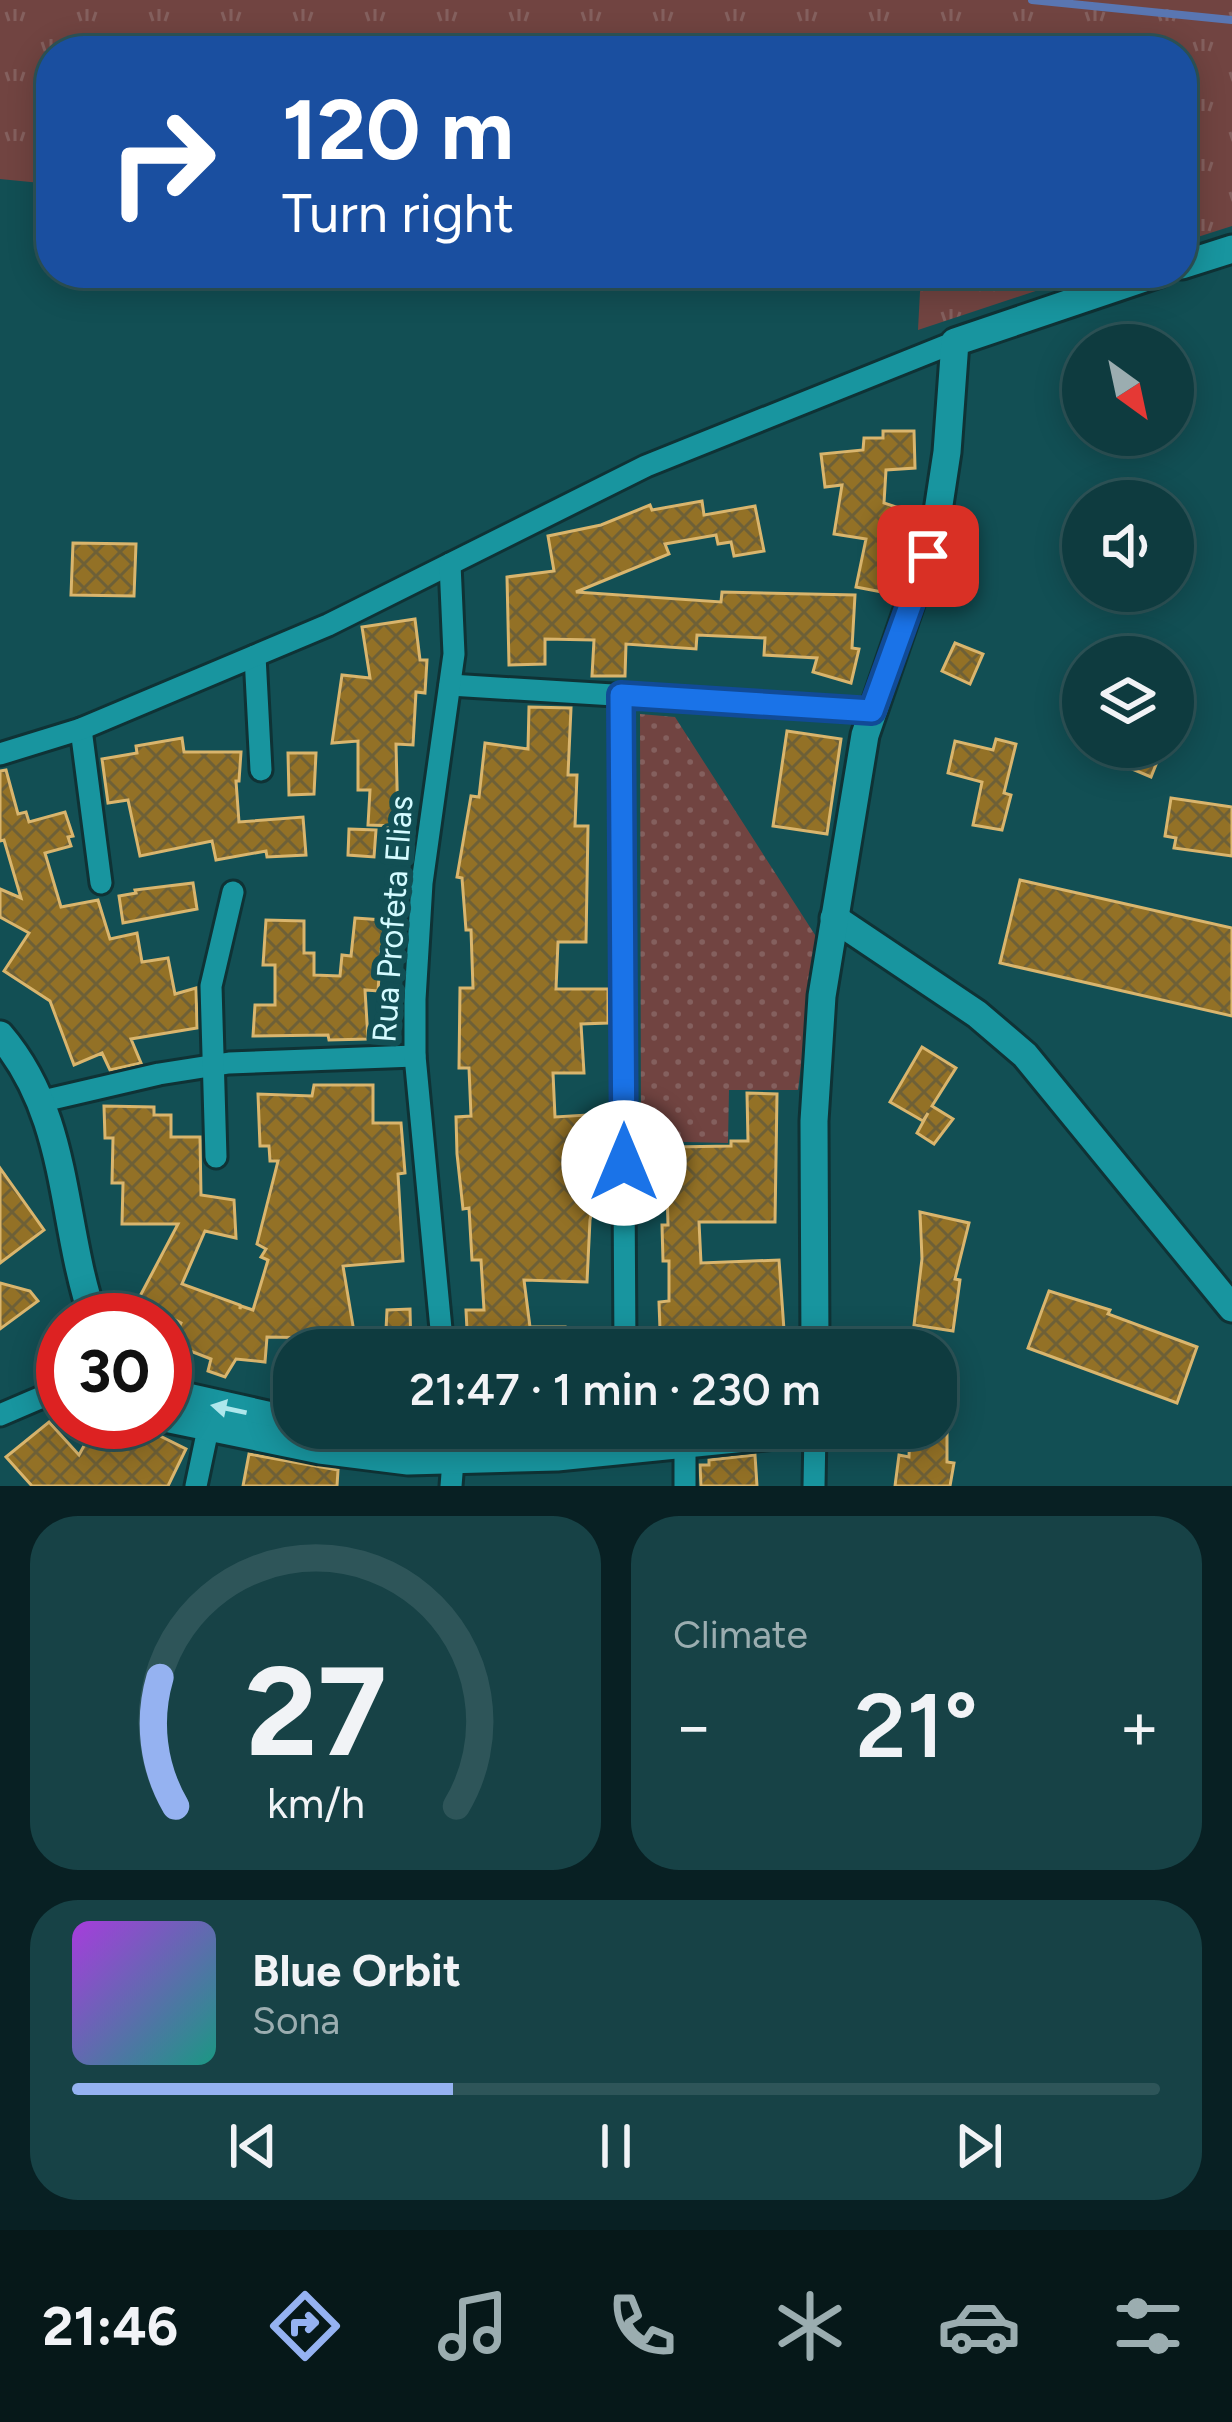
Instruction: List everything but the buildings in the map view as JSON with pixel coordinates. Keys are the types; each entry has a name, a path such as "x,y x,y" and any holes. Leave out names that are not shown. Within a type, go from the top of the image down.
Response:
{"street":[{"path":"1197,260 1232,248"},
{"path":"0,754 81,729 328,626 646,466 955,342 1115,288"},
{"path":"815,1329 815,1072 834,917 872,711 935,531 947,452 955,342"},
{"name":"Rua Profeta Elias","path":"441,1329 415,1057 422,883 454,654 450,564"},
{"path":"255,656 261,770"},
{"path":"450,685 872,711"},
{"path":"621,695 626,1329"},
{"path":"81,729 101,883"},
{"path":"216,1157 211,986 233,892"},
{"path":"834,917 976,1014 1025,1055 1232,1308"},
{"path":"0,1035 27,1070 43,1102 64,1173 86,1293"},
{"path":"43,1102 215,1065 415,1057"},
{"path":"192,1398 273,1416"},
{"path":"0,1415 36,1400"},
{"path":"192,1425 367,1457 556,1449"},
{"path":"196,1486 208,1429"},
{"path":"685,1486 686,1449"},
{"path":"814,1486 815,1449"}],"green space":[{"path":"0,0 1232,0 1232,226 1197,237 1197,36 36,36 36,183 0,179"},
{"path":"920,288 1045,288 918,330"},
{"path":"640,714 675,717 817,938 798,1090 729,1090 728,1143 641,1141"}],"waterway":[{"path":"1032,0 1232,20"}],"route":[{"path":"624,1163 621,695 872,711 928,556"}]}
